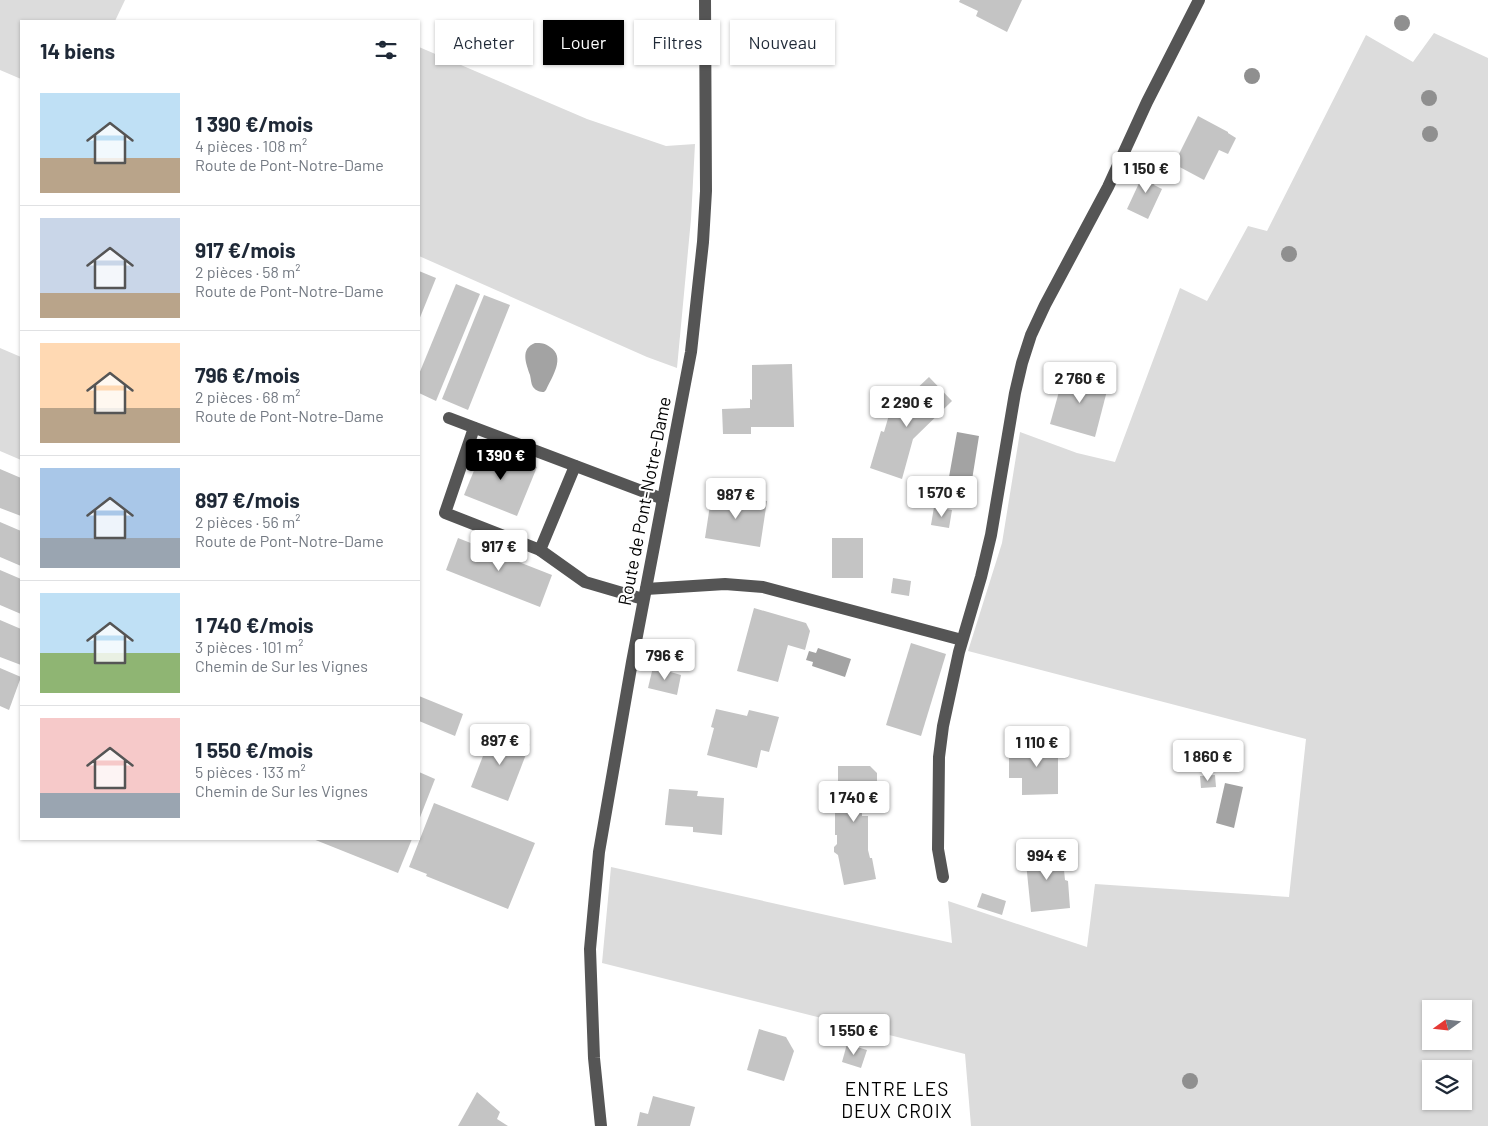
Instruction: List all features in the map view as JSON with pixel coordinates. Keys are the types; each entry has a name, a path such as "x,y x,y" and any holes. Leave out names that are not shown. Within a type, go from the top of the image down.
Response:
{"street":[{"name":"Route de Pont-Notre-Dame","path":"601,1126 594,1058 590,949 599,852 644,594 690,352 703,242 706,191 705,0"},
{"path":"943,877 938,849 939,757 943,726 962,640 985,560 1022,363 1031,335 1080,237 1108,187 1199,0"},
{"path":"449,418 663,499"},
{"path":"474,428 445,513 540,550 585,582 644,594 725,584 764,587 962,640"},
{"path":"540,550 575,466"}],"shaded area":[{"path":"0,0 125,0 115,20 20,20 20,79 0,70"},
{"path":"1434,33 1488,58 1488,1126 971,1126 965,1054 602,963 611,867 952,943 948,901 1087,947 1095,884 1289,897 1306,739 968,651 1002,543 1020,432 1077,453 1115,462 1180,288 1207,301 1248,226 1267,231 1366,35 1413,62"},
{"path":"420,47 435,54 435,65 461,65 587,119 666,146 695,144 691,219 677,368 647,357 420,256"},
{"path":"535,343 543,343 555,351 557,356 554,373 544,392 538,391 533,387 525,357 527,349"},
{"path":"0,348 20,357 20,460 0,451"},
{"path":"957,432 979,436 972,480 966,480 961,486 956,484 954,478 949,477"},
{"path":"818,648 851,659 845,677 812,666 813,662 806,660 809,651 816,653"},
{"path":"1225,783 1243,787 1234,828 1216,823"}],"building":[{"path":"960,0 1022,0 1007,32 976,16 978,11 959,2"},
{"path":"1198,116 1236,138 1228,154 1219,150 1204,180 1174,164"},
{"path":"1147,166 1160,172 1154,185 1162,189 1148,219 1127,209"},
{"path":"420,271 436,278 420,318"},
{"path":"456,284 480,294 436,401 420,393 420,372"},
{"path":"484,295 510,305 468,410 442,399"},
{"path":"792,364 794,427 751,427 751,434 723,434 722,409 750,408 750,399 752,400 752,365"},
{"path":"1065,370 1109,383 1095,437 1050,424"},
{"path":"929,377 952,401 913,439 902,479 870,468 881,431 884,432 889,415"},
{"path":"484,446 537,467 517,516 464,495"},
{"path":"0,469 20,478 20,516 0,508"},
{"path":"712,492 767,501 760,547 705,538"},
{"path":"934,507 952,510 949,528 931,525"},
{"path":"0,522 20,531 20,566 0,557"},
{"path":"458,538 552,575 540,607 446,570"},
{"path":"832,538 863,538 863,578 832,578"},
{"path":"0,570 20,579 20,614 0,605"},
{"path":"893,578 911,581 909,596 891,593"},
{"path":"754,608 806,623 810,631 805,650 788,645 778,682 737,671"},
{"path":"0,620 20,629 20,665 0,657"},
{"path":"911,643 946,654 921,736 886,725"},
{"path":"653,667 681,675 677,695 648,688"},
{"path":"0,668 20,677 20,680 9,710 0,706"},
{"path":"420,696 463,714 455,736 420,721"},
{"path":"716,709 747,716 749,710 779,717 769,752 761,750 757,768 707,755 714,728 711,727"},
{"path":"493,730 530,744 508,801 471,787"},
{"path":"1058,741 1058,794 1022,795 1022,778 1009,778 1009,755 1021,754 1022,742"},
{"path":"838,766 870,766 877,773 877,789 870,796 862,796 862,816 868,816 868,850 870,858 872,858 876,879 844,885 838,855 834,852 834,847 837,844 837,835 835,835 835,796 838,796"},
{"path":"420,772 435,779 420,817"},
{"path":"1215,775 1216,787 1201,788 1200,776"},
{"path":"669,789 698,791 697,796 724,798 722,835 693,832 693,827 665,825"},
{"path":"434,803 535,843 508,909 426,876 427,874 409,867"},
{"path":"316,840 412,840 398,873"},
{"path":"1062,850 1065,880 1068,881 1070,908 1031,912 1025,853"},
{"path":"982,893 1006,901 1002,915 977,907"},
{"path":"759,1029 786,1037 794,1051 784,1081 747,1070"},
{"path":"847,1044 867,1050 861,1068 842,1062"},
{"path":"477,1092 500,1112 497,1119 508,1126 458,1126"},
{"path":"653,1096 695,1107 690,1126 637,1126 640,1112 648,1114"}],"district":[{"name":"ENTRE LES DEUX CROIX","path":"897,1099"}]}
